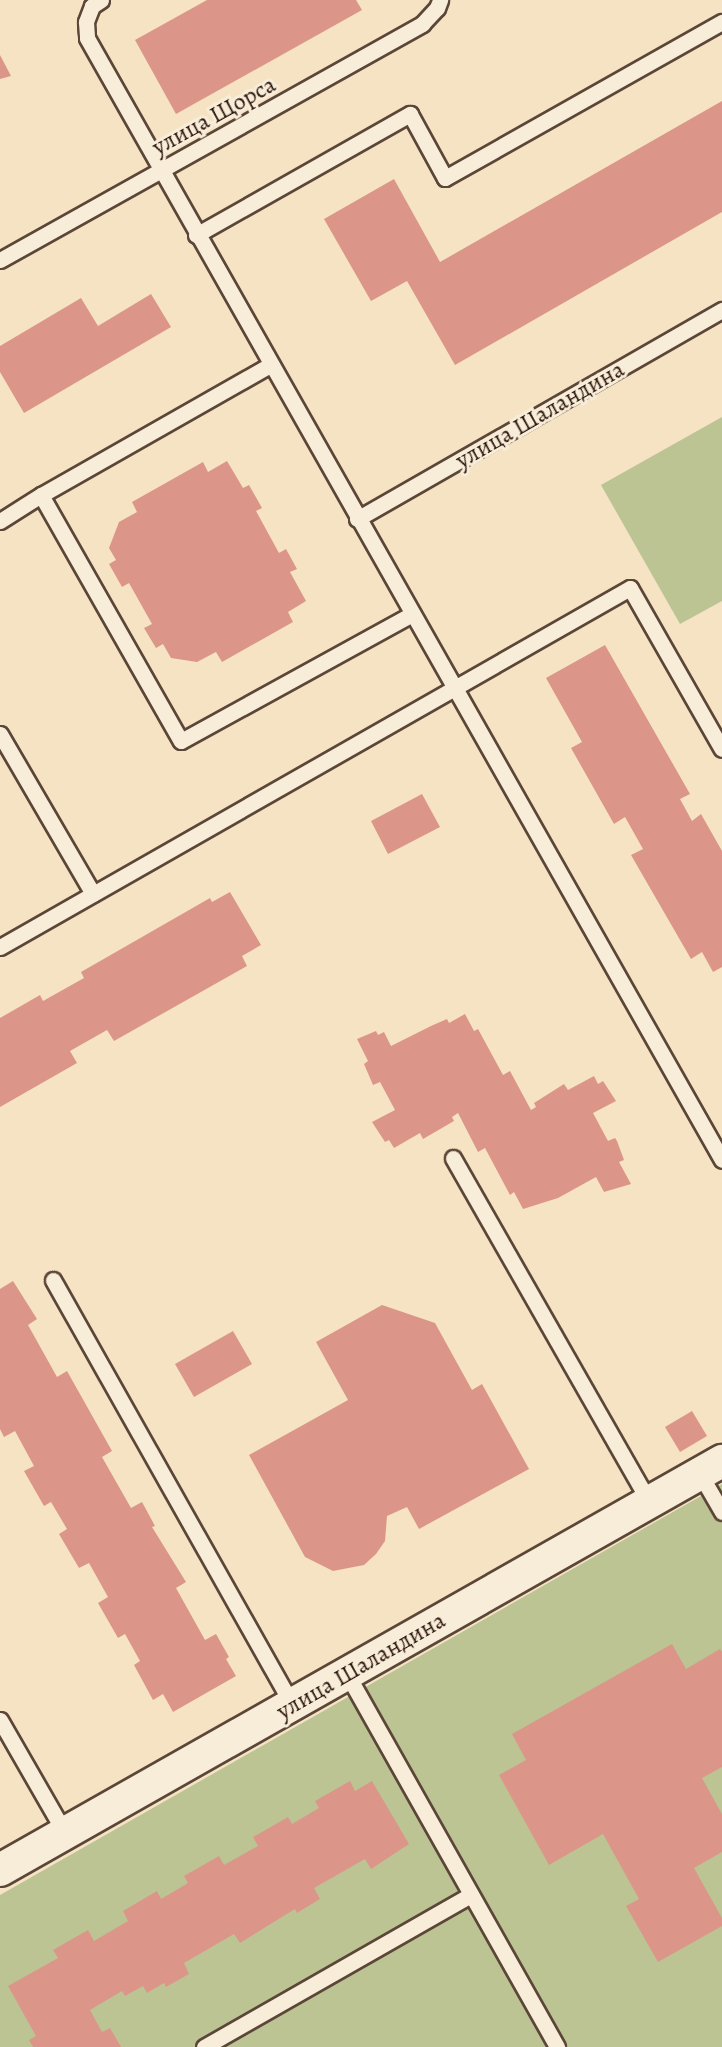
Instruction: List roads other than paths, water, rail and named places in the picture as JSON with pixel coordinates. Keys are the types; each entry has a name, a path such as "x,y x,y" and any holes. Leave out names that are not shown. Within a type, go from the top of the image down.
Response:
{"street":[{"name":"улица Шаландина","path":"0,1870 711,1468"}],"lane":[{"path":"100,0 92,6 86,22 87,38 160,172 722,1160"},
{"name":"улица Щорса","path":"0,260 422,24 437,8 440,0"},
{"path":"196,235 410,114 446,178 722,22"},
{"name":"улица Шаландина","path":"357,519 722,310"},
{"path":"0,521 41,495 270,365"},
{"path":"41,495 182,741 412,614"},
{"path":"0,947 630,588 722,749"},
{"path":"0,734 93,894"},
{"path":"453,1158 649,1502"},
{"path":"53,1280 292,1704"},
{"path":"711,1468 722,1512"},
{"path":"347,1674 469,1896 557,2047"},
{"path":"0,1720 65,1833"},
{"path":"204,2047 469,1896"}]}
